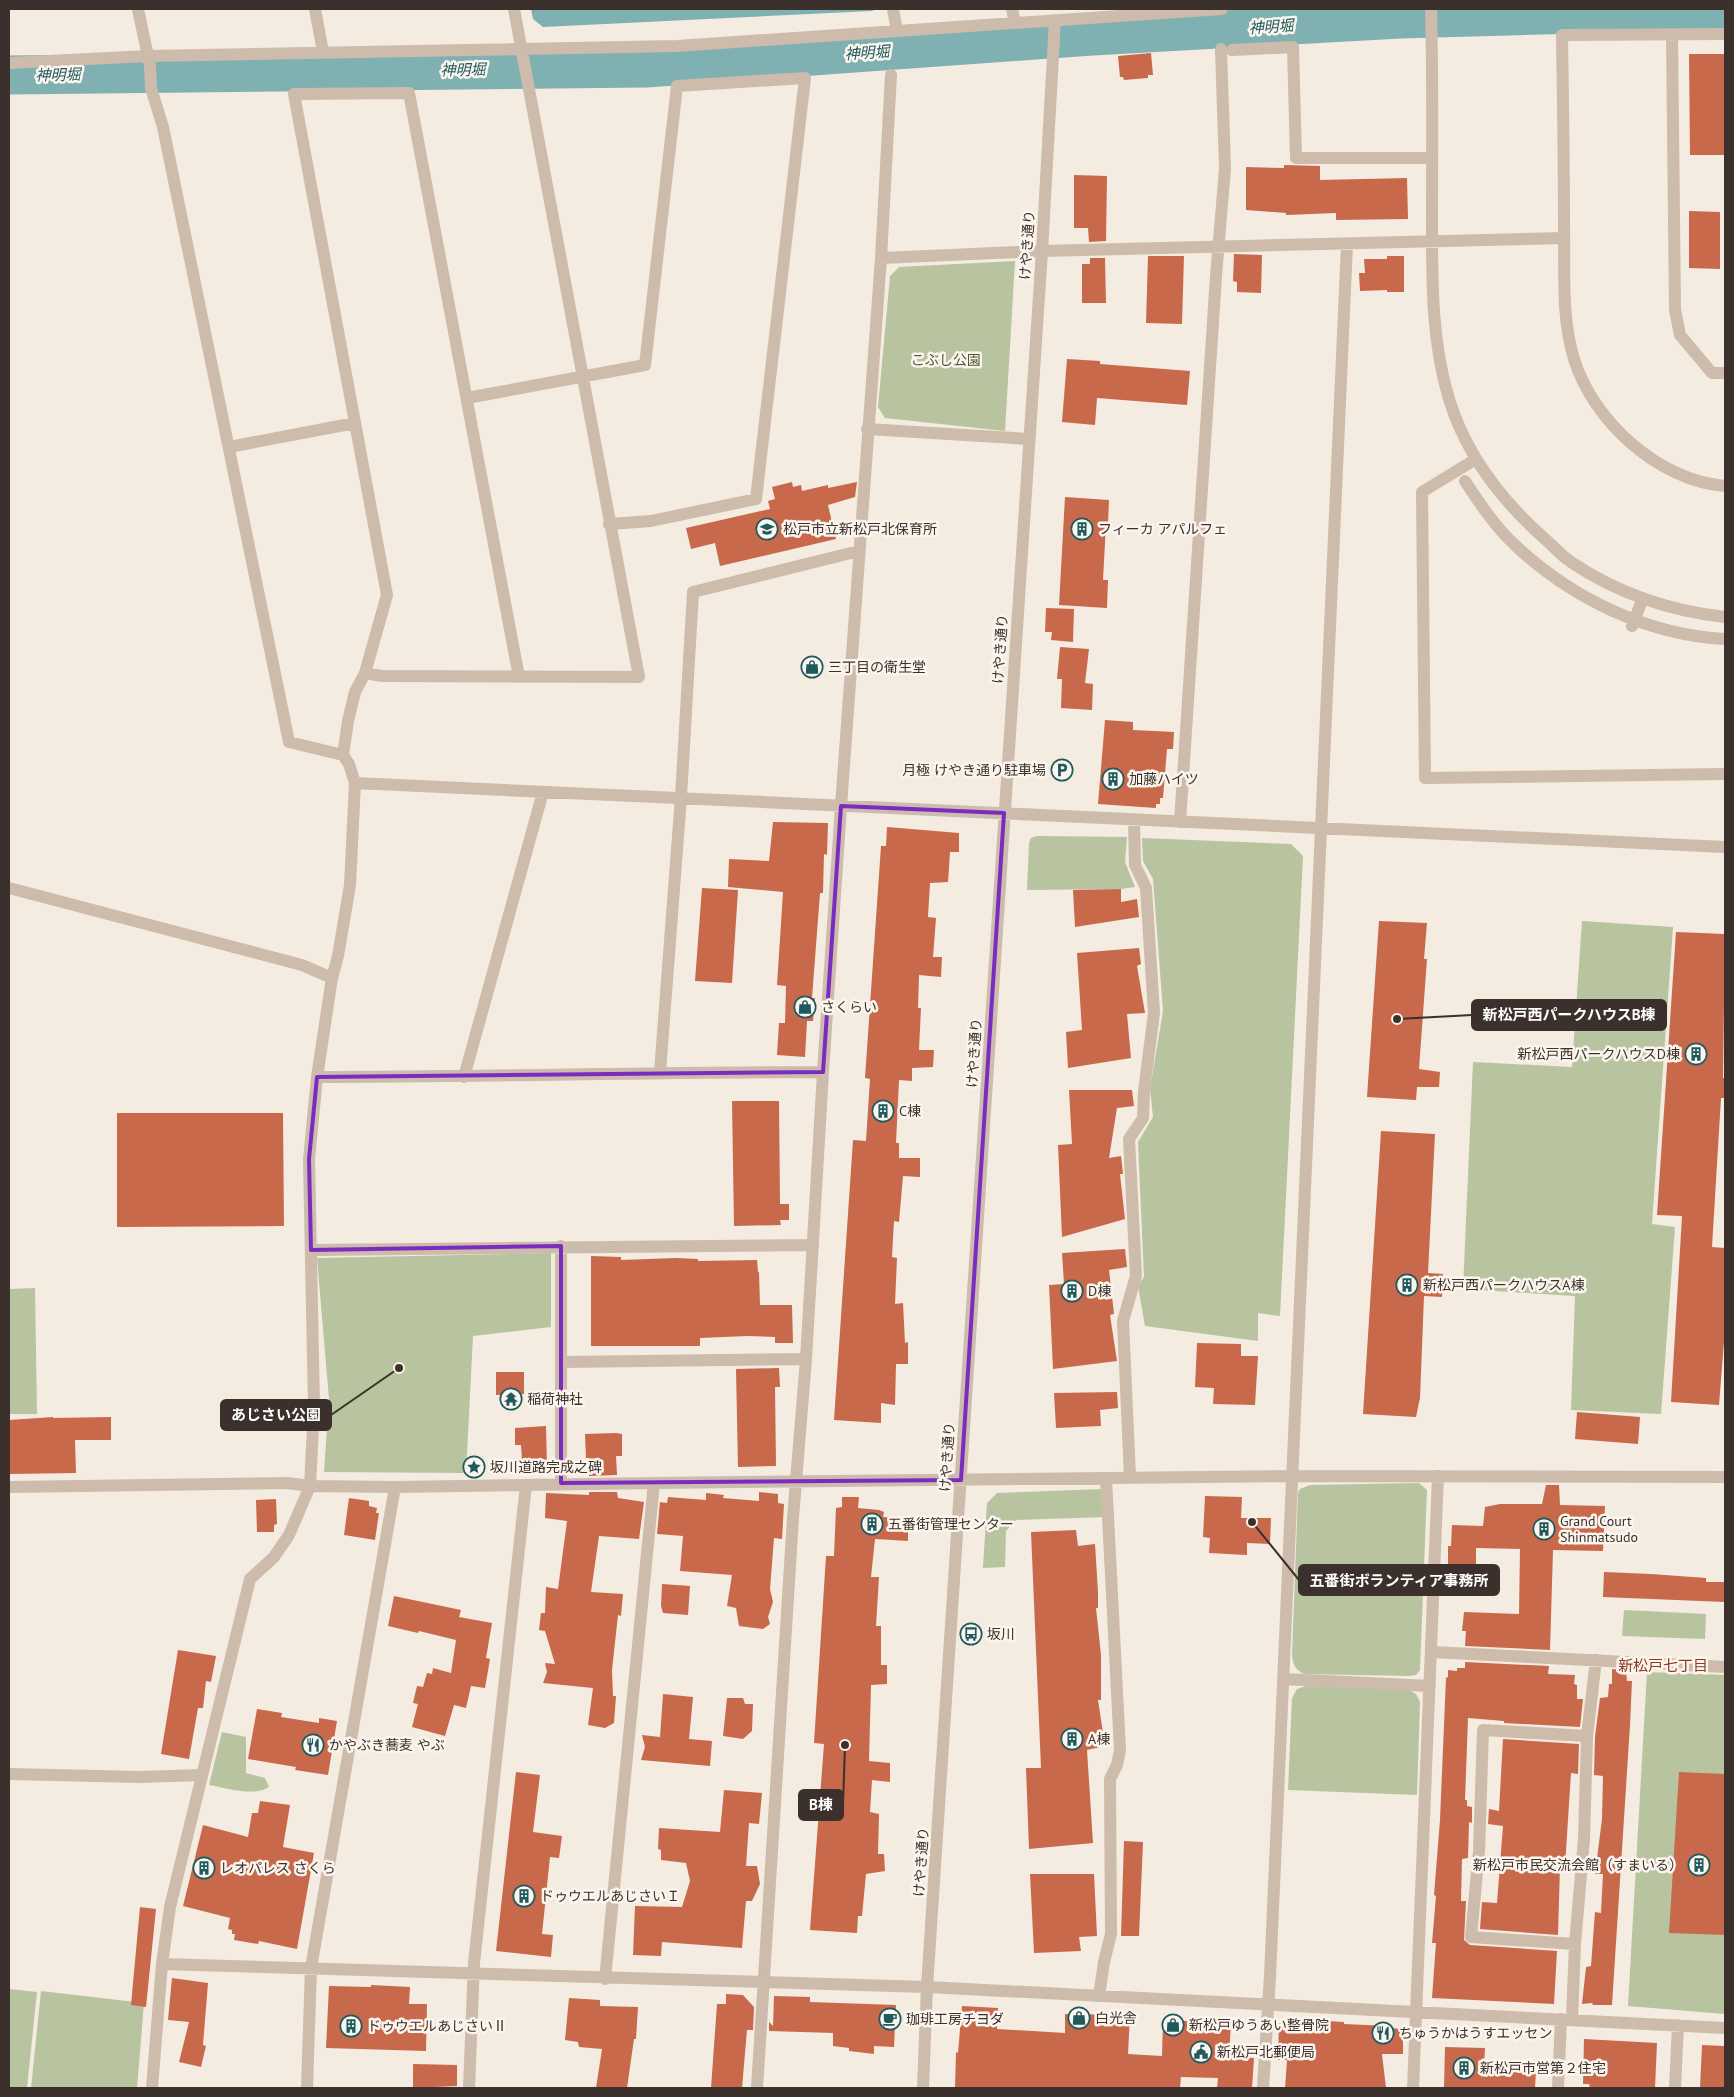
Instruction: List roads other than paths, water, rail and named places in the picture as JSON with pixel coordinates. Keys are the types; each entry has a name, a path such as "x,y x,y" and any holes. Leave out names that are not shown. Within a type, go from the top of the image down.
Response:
{"street":[{"path":"138,9 149,61 151,88 163,127 289,742 343,756 349,764 355,783 350,885 338,956 332,978 317,1076 309,1159 314,1408 310,1486 289,1535 274,1557 250,1579 170,1907 162,1964 152,2088"},
{"path":"315,9 323,52"},
{"path":"365,673 382,676 640,677 609,524 514,9"},
{"path":"893,9 897,31"},
{"path":"1012,9 1015,23"},
{"path":"9,63 149,61 323,52 522,54 677,46 1015,23 1055,24 1222,9"},
{"path":"1430,9 1432,240 1436,335 1449,399 1462,432 1476,460 1498,491 1524,521 1570,562 1619,589 1643,598 1667,606 1725,617"},
{"name":"けやき通り","path":"923,2088 1004,813 1042,251 1055,24"},
{"path":"1725,34 1562,35 1564,310 1568,336 1575,361 1588,391 1617,431 1642,452 1668,469 1690,478 1725,486"},
{"path":"1672,35 1675,310 1680,335 1712,373 1725,373"},
{"path":"1180,822 1218,247 1225,169 1226,50 1293,47 1296,158 1432,158"},
{"path":"757,2088 841,806 881,258 891,75"},
{"path":"467,398 645,365 677,86 805,78 756,499 651,521 609,524"},
{"path":"343,756 355,692 365,673 387,595 294,94 409,93 518,677"},
{"path":"881,258 1042,251 1564,238"},
{"path":"1263,2088 1269,2005 1347,244"},
{"path":"229,447 355,423"},
{"path":"868,429 1029,439"},
{"path":"1476,460 1422,492 1425,778 1725,774"},
{"path":"1465,481 1491,518 1515,546 1583,596 1633,623 1692,636 1725,639"},
{"path":"660,1072 681,797 693,592 859,551"},
{"path":"1633,623 1643,598"},
{"path":"1620,776 1621,763"},
{"path":"355,783 681,797 1321,829 1725,846"},
{"path":"464,1077 543,792"},
{"path":"1130,1477 1123,1321 1136,1276 1129,1139 1143,1118 1144,1091 1154,1013 1146,888 1135,865 1134,820"},
{"path":"9,888 302,965 332,978"},
{"path":"317,1076 464,1077 660,1072 823,1072"},
{"path":"311,1250 561,1246 813,1245"},
{"path":"561,1246 561,1483"},
{"path":"561,1362 806,1359"},
{"path":"1413,2088 1438,1476"},
{"path":"9,1488 287,1483 310,1486 395,1487 561,1483 796,1483 1130,1477 1725,1477"},
{"path":"1099,1996 1104,1962 1111,1934 1110,1779 1117,1764 1120,1750 1106,1478"},
{"path":"605,1979 654,1483"},
{"path":"469,2088 473,1974 526,1485"},
{"path":"307,2088 311,1968 395,1487"},
{"path":"1432,1652 1725,1667"},
{"path":"1558,2088 1575,1944 1584,1839 1588,1736 1596,1660"},
{"path":"1283,1679 1430,1686"},
{"path":"1575,1944 1472,1937 1479,1851 1483,1730 1588,1736"},
{"path":"9,1774 140,1777 202,1775"},
{"path":"162,1964 605,1979 928,1987 1416,2014 1567,2019 1725,2028"},
{"path":"1675,2088 1678,2025"}],"water":[{"path":"531,9 876,9 872,11 543,27 533,19"}],"waterway":[{"name":"神明堀","path":"9,75 646,68 1092,36 1400,19 1725,10"}],"place":[{"name":"松戸市立新松戸北保育所","path":"767,529"},
{"name":"フィーカ アパルフェ","path":"1082,529"},
{"name":"三丁目の衛生堂","path":"812,667"},
{"name":"月極 けやき通り駐車場","path":"1062,770"},
{"name":"加藤ハイツ","path":"1113,779"},
{"name":"さくらい","path":"805,1007"},
{"name":"新松戸西パークハウスB棟","path":"1397,1019"},
{"name":"新松戸西パークハウスD棟","path":"1696,1054"},
{"name":"C棟","path":"883,1111"},
{"name":"新松戸西パークハウスA棟","path":"1407,1285"},
{"name":"D棟","path":"1072,1291"},
{"name":"あじさい公園","path":"399,1368"},
{"name":"稲荷神社","path":"511,1399"},
{"name":"坂川道路完成之碑","path":"474,1467"},
{"name":"五番街ボランティア事務所","path":"1252,1522"},
{"name":"五番街管理センター","path":"872,1524"},
{"name":"Grand Court Shinmatsudo","path":"1544,1529"},
{"name":"坂川","path":"971,1634"},
{"name":"A棟","path":"1072,1739"},
{"name":"かやぶき蕎麦 やぶ","path":"313,1745"},
{"name":"B棟","path":"845,1745"},
{"name":"新松戸市民交流会館（すまいる）","path":"1699,1865"},
{"name":"レオパレス さくら","path":"204,1868"},
{"name":"ドゥウエルあじさいＩ","path":"524,1896"},
{"name":"白光舎","path":"1079,2018"},
{"name":"珈琲工房チヨダ","path":"890,2019"},
{"name":"新松戸ゆうあい整骨院","path":"1173,2025"},
{"name":"ドゥウエルあじさいⅡ","path":"351,2026"},
{"name":"ちゅうかはうすエッセン","path":"1383,2033"},
{"name":"新松戸北郵便局","path":"1201,2052"},
{"name":"新松戸市営第２住宅","path":"1464,2068"}],"district":[{"name":"新松戸七丁目","path":"1663,1666"}],"park label":[{"name":"こぶし公園","path":"946,360"}]}
